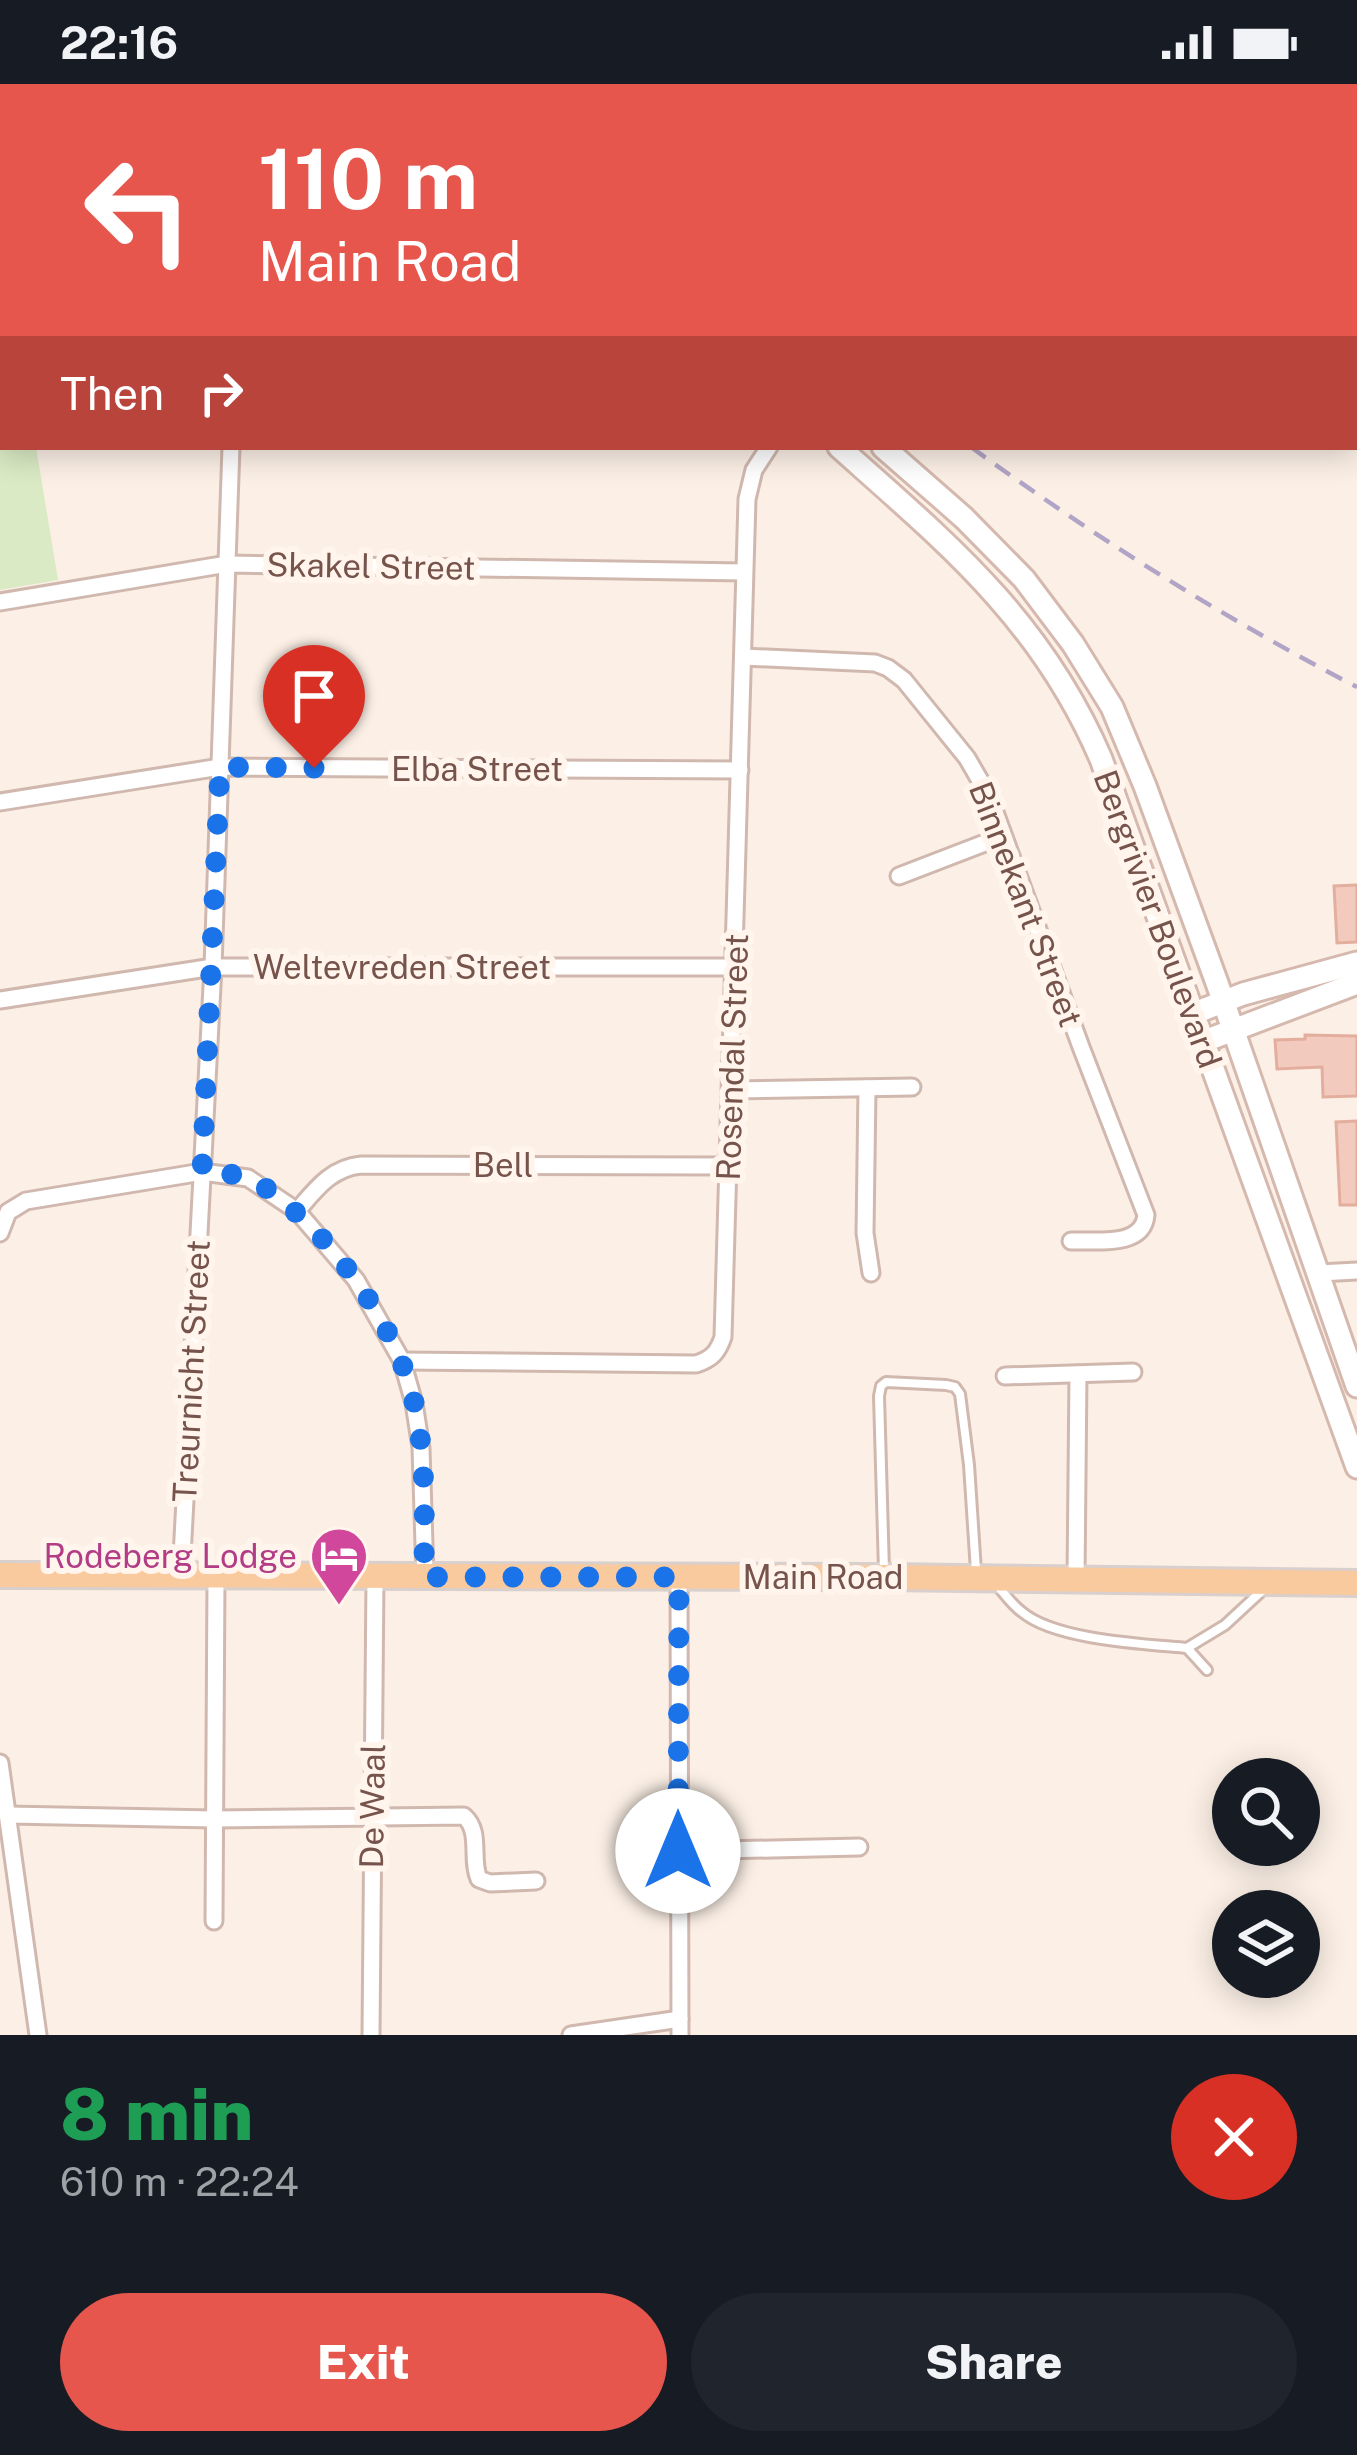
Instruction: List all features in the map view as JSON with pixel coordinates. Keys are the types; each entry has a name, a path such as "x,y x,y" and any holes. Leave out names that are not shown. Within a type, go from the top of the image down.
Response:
{"main road":[{"name":"Main Road","path":"0,1575 1357,1582"}],"street":[{"name":"Treurnicht Street","path":"181,1576 213,968 231,450"},
{"name":"Rosendal Street","path":"402,1361 696,1364 719,1348 732,1090 744,572 750,484 767,450"},
{"name":"Bergrivier Boulevard","path":"842,450 974,570 1027,630 1072,697 1101,759 1357,1467"},
{"name":"Bergrivier Boulevard","path":"886,450 994,546 1049,610 1112,707 1224,1001 1357,1386"},
{"name":"Skakel Street","path":"0,602 227,564 744,572"},
{"name":"Binnekant Street","path":"743,657 883,665 896,672 968,758 1004,836 1146,1214 1144,1228 1135,1236 1071,1241"},
{"name":"Elba Street","path":"0,802 220,767 740,770"},
{"path":"899,876 1004,836"},
{"path":"1192,1014 1272,985 1357,963"},
{"name":"Weltevreden Street","path":"0,1000 213,968 734,967"},
{"path":"1202,1042 1357,982"},
{"path":"732,1090 912,1087"},
{"path":"867,1088 865,1232 871,1273"},
{"name":"Bell","path":"297,1211 337,1170 355,1165 729,1166"},
{"path":"0,1233 8,1212 26,1201 202,1172 248,1178 297,1211 356,1280 402,1361 421,1448 424,1577"},
{"path":"1319,1273 1357,1270"},
{"path":"1005,1376 1133,1372"},
{"path":"1076,1579 1078,1373"},
{"path":"214,1921 216,1576"},
{"name":"De Waal","path":"371,2035 376,1576"},
{"path":"571,2035 680,2027 679,1577"},
{"path":"0,1763 38,2035"},
{"path":"8,1815 214,1820 464,1816 473,1829 479,1879 490,1883 536,1881"},
{"path":"678,1851 859,1846"}],"lane":[{"path":"885,1577 881,1386 886,1382 955,1387 960,1394 984,1579 1022,1613 1047,1627 1109,1640 1187,1648 1225,1625 1273,1580"},
{"path":"1187,1648 1207,1670"}],"green space":[{"path":"0,450 36,450 58,580 0,590"}],"building":[{"path":"1357,885 1357,942 1337,943 1334,886"},
{"path":"1305,1035 1357,1036 1357,1096 1323,1097 1322,1067 1277,1069 1275,1040 1305,1039"},
{"path":"1357,1121 1357,1205 1340,1205 1336,1122"}],"railway":[{"path":"975,450 1159,574 1357,687"}],"place":[{"name":"Rodeberg Lodge","path":"339,1607"}],"route":[{"path":"314,768 220,767 202,1172 248,1178 297,1211 356,1280 380,1320 402,1361 414,1403 421,1448 424,1577 679,1577 678,1851"}]}
